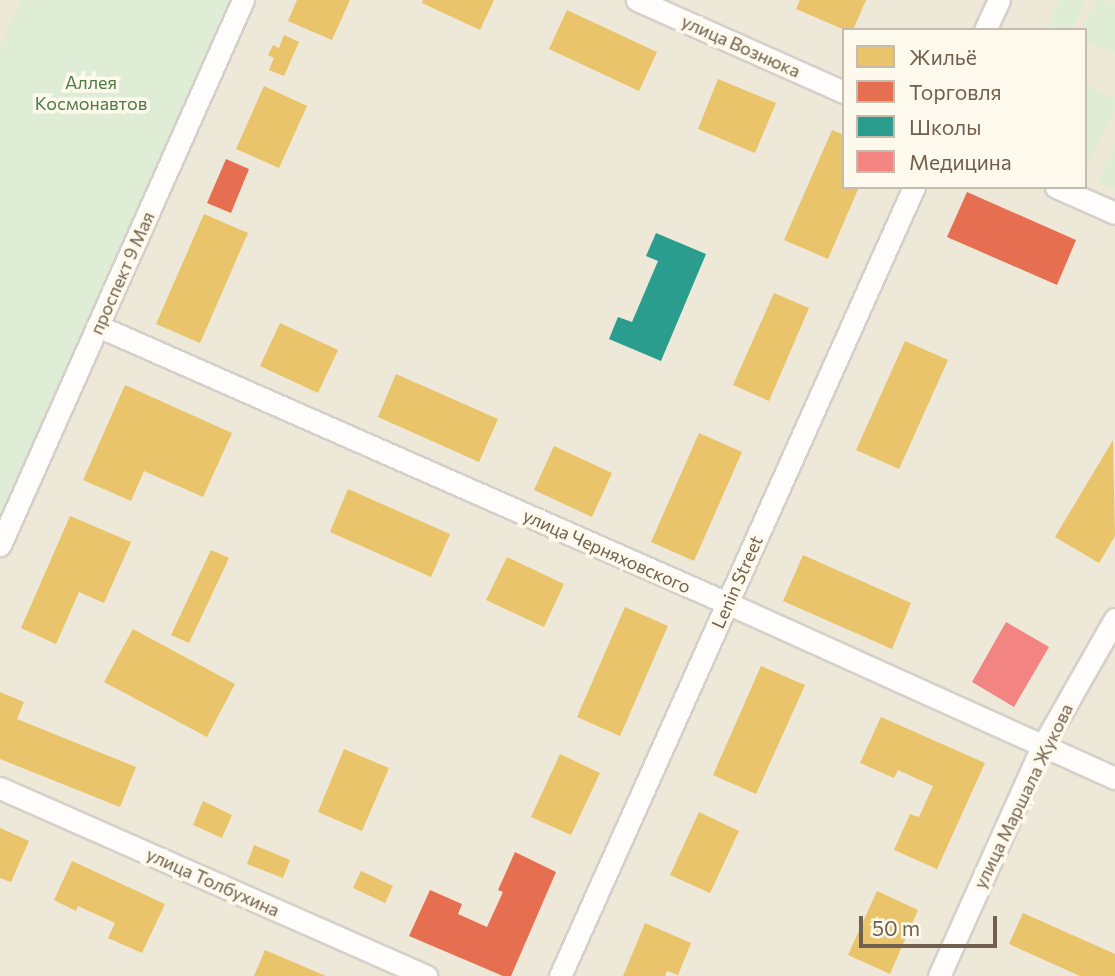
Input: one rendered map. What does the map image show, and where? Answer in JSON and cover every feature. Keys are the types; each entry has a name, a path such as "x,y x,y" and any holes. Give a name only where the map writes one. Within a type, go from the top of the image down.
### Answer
{"street":[{"name":"проспект 9 Мая","path":"0,545 243,0"},
{"name":"улица Вознюка","path":"638,0 842,91"},
{"path":"986,28 999,0"},
{"name":"Lenin Street","path":"560,976 913,189"},
{"path":"1060,189 1115,214"},
{"name":"улица Черняховского","path":"98,326 727,603 1115,778"},
{"name":"улица Маршала Жукова","path":"939,976 1043,745 1115,619"},
{"name":"улица Толбухина","path":"0,788 426,976"}],"shaded area":[{"path":"0,0 1115,0 1115,976 0,976"}],"green space":[{"name":"Аллея Космонавтов","path":"21,0 234,0 0,526 0,48"},
{"path":"1059,0 1085,0 1073,28 1056,28 1048,24"},
{"path":"1096,0 1115,2 1115,53 1087,42 1087,28 1083,28"},
{"path":"1087,86 1115,98 1115,109 1087,166"},
{"path":"1115,145 1115,190 1098,183"}],"building: Жильё":[{"path":"297,0 350,0 332,40 288,21"},
{"path":"423,0 494,0 480,30 422,3"},
{"path":"800,0 866,0 854,28 842,29 796,9"},
{"path":"567,10 657,52 639,91 549,49"},
{"path":"284,35 299,42 284,76 269,70 274,58 268,55 273,45 279,48"},
{"path":"718,79 776,103 755,153 698,129"},
{"path":"264,86 307,106 279,168 236,149"},
{"path":"832,130 842,134 842,189 858,189 828,259 784,240"},
{"path":"204,214 248,233 200,343 156,324"},
{"path":"774,293 809,308 769,401 733,385"},
{"path":"280,323 338,350 318,393 260,366"},
{"path":"905,341 948,360 899,469 856,450"},
{"path":"396,374 498,419 479,462 378,417"},
{"path":"125,385 232,433 203,497 144,471 131,501 83,480"},
{"path":"699,433 742,452 694,561 651,542"},
{"path":"1113,440 1115,536 1099,563 1055,537"},
{"path":"554,446 612,473 592,517 534,490"},
{"path":"348,489 450,534 431,577 330,532"},
{"path":"70,516 131,542 104,603 79,592 56,644 21,628"},
{"path":"211,550 229,558 189,643 171,635"},
{"path":"803,555 911,603 892,649 783,601"},
{"path":"507,557 564,584 544,627 486,600"},
{"path":"625,607 668,626 620,736 577,717"},
{"path":"133,629 235,684 207,737 104,682"},
{"path":"761,666 805,685 756,794 713,775"},
{"path":"0,692 24,702 17,719 136,767 120,807 0,759"},
{"path":"881,717 985,763 937,869 894,850 910,814 919,817 933,786 898,770 894,778 860,763"},
{"path":"344,749 389,768 362,831 318,812"},
{"path":"560,754 600,773 571,835 531,817"},
{"path":"203,801 232,815 222,838 193,825"},
{"path":"699,812 739,831 710,893 670,875"},
{"path":"0,828 29,841 11,882 0,878"},
{"path":"254,845 290,860 283,878 247,864"},
{"path":"72,861 165,904 142,953 108,938 115,923 78,906 76,911 54,900"},
{"path":"361,871 393,886 385,903 353,888"},
{"path":"877,891 918,910 890,974 848,955"},
{"path":"1023,913 1115,954 1115,976 1080,976 1009,944"},
{"path":"645,923 691,943 678,975 667,971 665,976 623,976"},
{"path":"265,950 326,976 254,976"}],"building: Торговля":[{"path":"226,159 249,169 231,213 207,203"},
{"path":"967,192 1076,240 1057,285 947,237"},
{"path":"515,852 556,872 511,976 503,976 409,936 430,890 462,904 458,914 487,927 503,892 498,890"}],"building: Школы":[{"path":"656,233 706,254 661,361 609,339 618,317 632,322 658,261 646,256"}],"building: Медицина":[{"path":"1006,622 1049,647 1014,707 972,682"}]}
